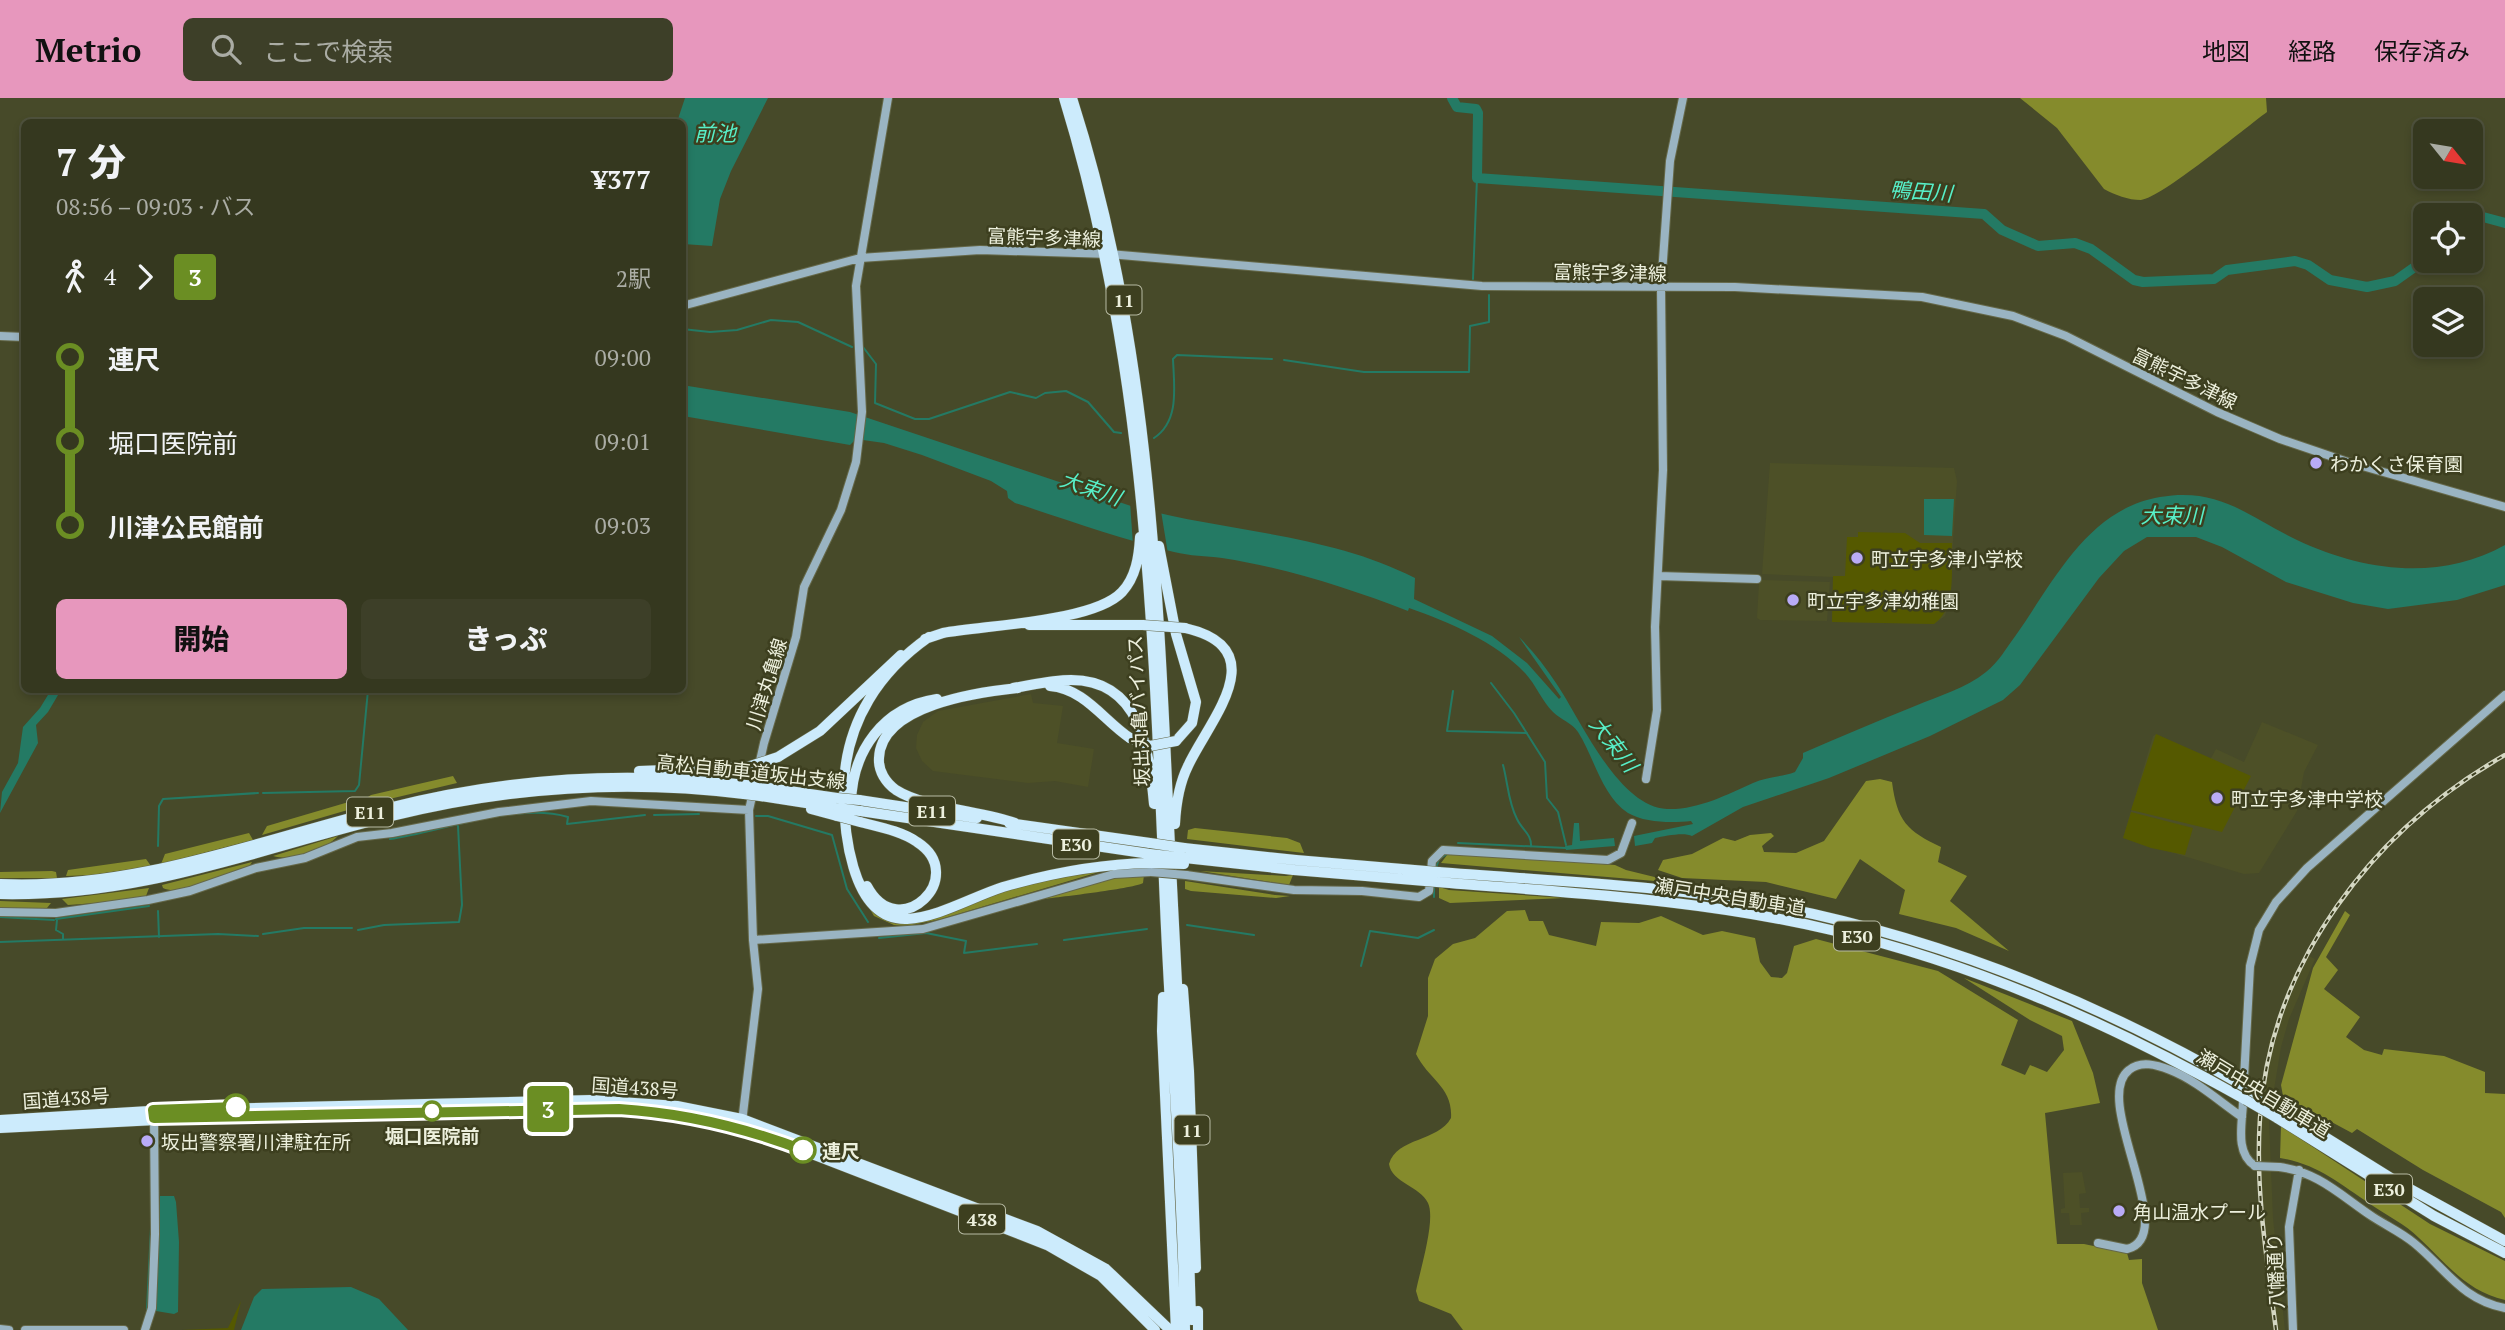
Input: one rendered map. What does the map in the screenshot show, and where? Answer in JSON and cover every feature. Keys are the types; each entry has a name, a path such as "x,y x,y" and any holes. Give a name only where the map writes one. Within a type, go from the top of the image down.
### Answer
{"highway":[{"name":"11","path":"1064,98 1109,255 1144,506"},
{"name":"11","path":"1072,98 1135,360 1144,506"},
{"path":"1013,688 1048,686 1069,690 1130,738 1150,746 1176,741 1192,723 1196,702 1157,582 1144,506"},
{"path":"566,778 747,767 778,757 820,731 889,665 929,637 1094,609 1117,597 1151,557 1144,506"},
{"name":"坂出丸亀バイパス","path":"1151,557 1157,582 1170,930 1184,1223 1192,1330"},
{"path":"1001,623 1062,627 1143,625 1185,628 1217,644 1229,662 1231,676 1223,707 1191,759 1180,788 1170,930"},
{"path":"929,637 872,692 859,716 850,743 845,778 847,833 859,882 875,908 892,917 914,918 1054,874 1150,858 1185,861"},
{"path":"860,811 910,838 928,852 936,877 929,895 920,904 901,909 887,907 869,889 852,831 852,783 868,742 891,716 913,704 1062,681 1085,681 1111,692 1133,713 1143,734 1149,760 1170,930"},
{"path":"955,697 922,710 889,734 879,757 884,777 892,787 909,796 1007,826"},
{"name":"高松自動車道坂出支線","path":"0,884 70,884 144,873 213,858 429,798 566,778 655,777 761,791 860,811 1007,826"},
{"name":"高松自動車道坂出支線","path":"0,894 70,893 145,882 215,866 389,817 511,793 630,785 745,789"},
{"name":"高松自動車道坂出支線","path":"761,791 783,799 838,807"},
{"name":"瀬戸中央自動車道","path":"1007,826 1150,858 1256,866 1295,865"},
{"name":"瀬戸中央自動車道","path":"1007,826 1150,858"},
{"name":"瀬戸中央自動車道","path":"1185,861 1295,865 1727,899 1805,912 1905,937 2057,990 2153,1035 2245,1083 2277,1107 2399,1183 2505,1241"},
{"name":"瀬戸中央自動車道","path":"1438,877 1726,910 1829,929 1953,963 2064,1007 2135,1039 2277,1118 2434,1216 2505,1253"},
{"name":"11","path":"1170,930 1162,1031 1176,1330"},
{"name":"11","path":"1170,930 1187,1030 1198,1330"},
{"name":"国道438号","path":"0,1120 153,1114 605,1108 742,1124 1058,1241 1106,1269 1170,1330"},
{"name":"国道438号","path":"0,1128 153,1114"},
{"name":"国道438号","path":"742,1124 1047,1245 1101,1276 1155,1330"},
{"name":"坂出丸亀バイパス","path":"1184,1223 1185,1330"},
{"path":"1154,1314 1164,1320 1175,1314"}],"street":[{"name":"川津丸亀線","path":"742,1124 758,989 752,940 750,810 764,743 796,637 804,587 841,510 857,458 862,412 856,298 860,258 888,98"},
{"path":"1646,779 1657,723 1655,627 1663,470 1661,288 1671,161 1683,98"},
{"name":"富熊宇多津線","path":"686,305 860,258 980,250 1109,255 1482,286 1735,287 1922,297 1979,307 2066,337 2217,412 2280,439 2505,507"},
{"path":"0,337 21,337"},
{"path":"1658,576 1757,579"},
{"path":"2245,1083 2248,986 2254,947 2266,918 2290,884 2505,695"},
{"path":"0,912 56,913 148,900 190,891 256,868 305,858 357,837 499,812 591,801 750,810"},
{"path":"1185,861 1277,889 1362,891 1419,897 1429,891 1432,860 1443,850 1608,860 1621,853 1632,823"},
{"path":"752,940 923,929 1114,874 1150,858"},
{"path":"2098,1243 2127,1249 2138,1243 2144,1233 2140,1179 2117,1100 2119,1083 2130,1069 2147,1063 2173,1071 2242,1117"},
{"path":"2244,1102 2244,1155 2255,1166 2299,1170 2323,1180 2413,1242 2466,1293 2505,1308"},
{"path":"145,1330 152,1308 155,1234 153,1114"},
{"name":"八幡通り","path":"2293,1330 2288,1227 2299,1170"},
{"path":"0,1329 9,1330"},
{"path":"25,1330 124,1330"}],"shaded area":[{"name":"町立宇多津小学校","path":"1770,463 1954,468 1957,481 1949,602 1945,616 1934,624 1832,622 1833,577 1762,574"},
{"path":"1858,532 1905,533 1920,543 1952,543 1950,598 1941,617 1934,624 1832,622 1833,576 1845,576 1847,537 1858,537"},
{"name":"町立宇多津幼稚園","path":"1762,580 1830,582 1827,621 1760,620 1757,618 1759,583"},
{"path":"1031,694 1033,703 1063,706 1057,743 1094,749 1088,787 1055,781 1028,783 933,771 922,761 916,748 917,735 923,722 938,711"},
{"name":"町立宇多津中学校","path":"2262,722 2318,745 2304,772 2297,811 2259,873 2244,874 2123,838 2153,736 2156,734 2210,760 2216,749 2244,762"},
{"path":"2156,734 2251,776 2222,832 2131,810"},
{"path":"2131,812 2193,828 2185,855 2151,848 2123,838"},
{"path":"2305,954 2315,959 2289,1019 2281,1047 2269,1120 2273,1218 2285,1330 2273,1330 2259,1220 2257,1119 2269,1042 2290,983"},
{"path":"2082,1172 2086,1193 2079,1194 2080,1208 2089,1208 2089,1212 2081,1213 2082,1225 2070,1225 2069,1213 2061,1213 2061,1209 2065,1208 2063,1173"},
{"path":"241,1301 234,1330 182,1330 228,1328"}],"green space":[{"path":"2020,98 2266,98 2267,112 2166,188 2136,200 2104,189 2057,128"},
{"path":"453,776 457,783 364,805 365,799 371,795"},
{"path":"1880,779 1892,782 1897,806 1912,830 1941,847 1938,862 1967,876 1950,901 2009,951 1956,928 1899,914 1905,890 1860,859 1836,899 1766,882 1682,878 1658,870 1663,860 1692,854 1723,838 1735,841 1750,835 1771,833 1774,836 1762,846 1764,852 1796,853 1824,841 1866,781"},
{"path":"352,801 358,807 262,835 267,826"},
{"path":"1195,828 1287,838 1300,843 1304,853 1187,839 1188,830"},
{"path":"249,833 253,840 161,864 165,854"},
{"path":"338,836 308,854 290,858 273,856"},
{"path":"1454,852 1615,865 1679,883 1441,863 1447,855"},
{"path":"146,859 151,866 66,876 68,870"},
{"path":"252,862 249,867 193,887 171,890 163,888 162,885"},
{"path":"1109,869 941,919 907,926 894,925 874,916 855,884 896,920 1031,883"},
{"path":"1200,871 1286,876 1293,875 1289,885"},
{"path":"0,872 56,872 57,878 0,878"},
{"path":"1144,875 1143,883 1137,885 1044,899 1116,877"},
{"path":"1185,881 1290,896 1276,898 1191,891 1185,889"},
{"path":"1439,887 1449,890 1565,898 1450,903 1439,898"},
{"path":"149,888 146,896 124,901 68,905 62,899"},
{"path":"0,901 51,903 47,908 0,908"},
{"path":"1525,910 1529,921 1543,921 1549,935 1596,946 1601,922 1639,923 1661,916 1703,935 1722,931 1755,938 1760,962 1771,977 1782,978 1787,973 1794,946 1816,939 1938,971 2018,1020 2001,1065 2025,1075 2030,1065 2047,1072 2064,1050 2062,1036 2030,1020 1964,978 2072,1021 2093,1073 2100,1103 2045,1113 2057,1244 2084,1244 2127,1253 2129,1260 2142,1259 2142,1283 2158,1330 1463,1330 1451,1314 1419,1301 1416,1291 1429,1233 1430,1211 1424,1197 1395,1176 1389,1164 1400,1149 1437,1132 1451,1118 1448,1098 1416,1054 1428,1016 1428,978 1435,959 1453,944 1475,938 1507,911"},
{"path":"2345,911 2350,915 2326,957 2338,970 2324,989 2360,1017 2346,1037 2364,1050 2382,1055 2384,1049 2444,1056 2485,1072 2485,1093 2505,1094 2505,1218 2501,1212 2423,1170 2357,1129 2352,1133 2283,1096 2281,1085 2313,968"},
{"path":"2281,1126 2430,1224 2505,1261 2505,1300 2491,1296 2468,1283 2408,1228 2338,1182 2305,1165 2280,1158"}],"water":[{"name":"前池","path":"685,98 768,98 720,199 712,246 686,244 686,119 678,119"},
{"name":"大束川","path":"686,386 850,412 1131,506 1311,542 1382,563 1415,578 1414,599 1492,636 1527,663 1559,699 1561,697 1519,637 1552,677 1602,758 1617,777 1632,793 1649,804 1667,809 1701,804 1758,781 1795,772 1803,753 1978,678 1998,660 2059,571 2093,532 2112,516 2135,504 2160,497 2200,496 2217,500 2322,551 2374,565 2428,568 2480,557 2505,545 2505,585 2457,600 2388,609 2353,603 2286,582 2222,547 2196,537 2147,537 2124,551 2099,578 2020,685 2003,700 1930,736 1829,778 1743,807 1692,836 1664,836 1655,838 1652,843 1635,846 1634,836 1693,824 1691,821 1642,819 1619,806 1611,797 1578,732 1549,708 1525,673 1500,652 1456,627 1409,608 1408,611 1293,573 1246,562 1174,552 1094,529 1015,503 1008,498 1007,491 991,481 884,443 856,439 850,445 686,417"},
{"path":"1924,499 1954,499 1952,536 1924,535"},
{"path":"49,693 59,693 36,725 38,743 0,813 2,792 18,763 23,727"},
{"path":"1574,823 1579,823 1580,841 1614,838 1615,846 1566,850 1565,846 1572,845"},
{"path":"160,1196 174,1196 176,1202 179,1242 178,1312 174,1314 156,1311"},
{"path":"351,1287 379,1299 408,1330 241,1330 254,1297 262,1289"}],"pier":[{"path":"1130,502 1161,511 1168,554 1133,545"}],"waterway":[{"name":"鴨田川","path":"1452,98 1457,107 1476,109 1478,113 1477,178 1984,214 2002,230 2038,246 2075,243 2091,249 2134,280 2143,282 2214,279 2227,270 2295,261 2308,265 2330,280 2367,287 2395,281 2413,268"},
{"path":"1473,279 1477,178"},
{"name":"鴨田川","path":"2483,217 2505,223"},
{"path":"1284,360 1364,372 1469,372 1470,326 1489,322 1489,295"},
{"path":"686,329 710,332 737,330 771,320 798,322 852,347"},
{"path":"863,347 876,364 875,403 915,419 929,419 1010,392 1036,398 1045,393 1066,391 1088,402 1114,432 1121,433"},
{"path":"1154,438 1162,431 1172,413 1173,359 1177,355 1272,359"},
{"path":"1491,683 1545,762 1547,798 1558,812 1566,845"},
{"path":"1453,691 1447,731 1527,733"},
{"path":"263,793 355,791 359,785 368,693"},
{"path":"1503,765 1514,813 1530,839 1531,847"},
{"path":"158,846 159,806 163,799 258,793"},
{"path":"390,839 503,815 548,813 568,817 567,824 645,815"},
{"path":"654,815 699,814"},
{"path":"756,816 768,816 832,835 847,889 868,922"},
{"path":"358,930 384,925 459,922 462,905 458,826"},
{"path":"1458,843 1566,848"},
{"path":"1436,868 1439,859 1447,854"},
{"path":"1434,888 1434,897"},
{"path":"56,919 149,906"},
{"path":"158,911 159,937"},
{"path":"0,917 54,920"},
{"path":"57,920 56,930 63,934 63,939"},
{"path":"1187,925 1254,935"},
{"path":"263,934 304,928 352,928"},
{"path":"1064,940 1147,929"},
{"path":"1361,966 1370,931 1418,938 1434,930"},
{"path":"879,938 926,933 966,941 964,953 1037,944"},
{"path":"0,942 218,934 258,936"},
{"path":"147,1309 151,1228"}],"railway":[{"path":"2276,1330 2263,1224 2259,1145 2268,1061 2284,1006 2307,955 2337,906 2372,862 2412,822 2457,786 2505,755"}],"bus line":[{"name":"3","path":"236,1107 153,1110 154,1118 619,1109 674,1114 742,1128 803,1150"}],"place":[{"name":"わかくさ保育園","path":"2316,463"},
{"name":"町立宇多津小学校","path":"1857,558"},
{"name":"町立宇多津幼稚園","path":"1793,600"},
{"name":"町立宇多津中学校","path":"2217,798"},
{"name":"堀口医院前","path":"432,1111"},
{"name":"坂出警察署川津駐在所","path":"147,1141"},
{"name":"連尺","path":"803,1150"},
{"name":"角山温水プール","path":"2119,1211"}]}
